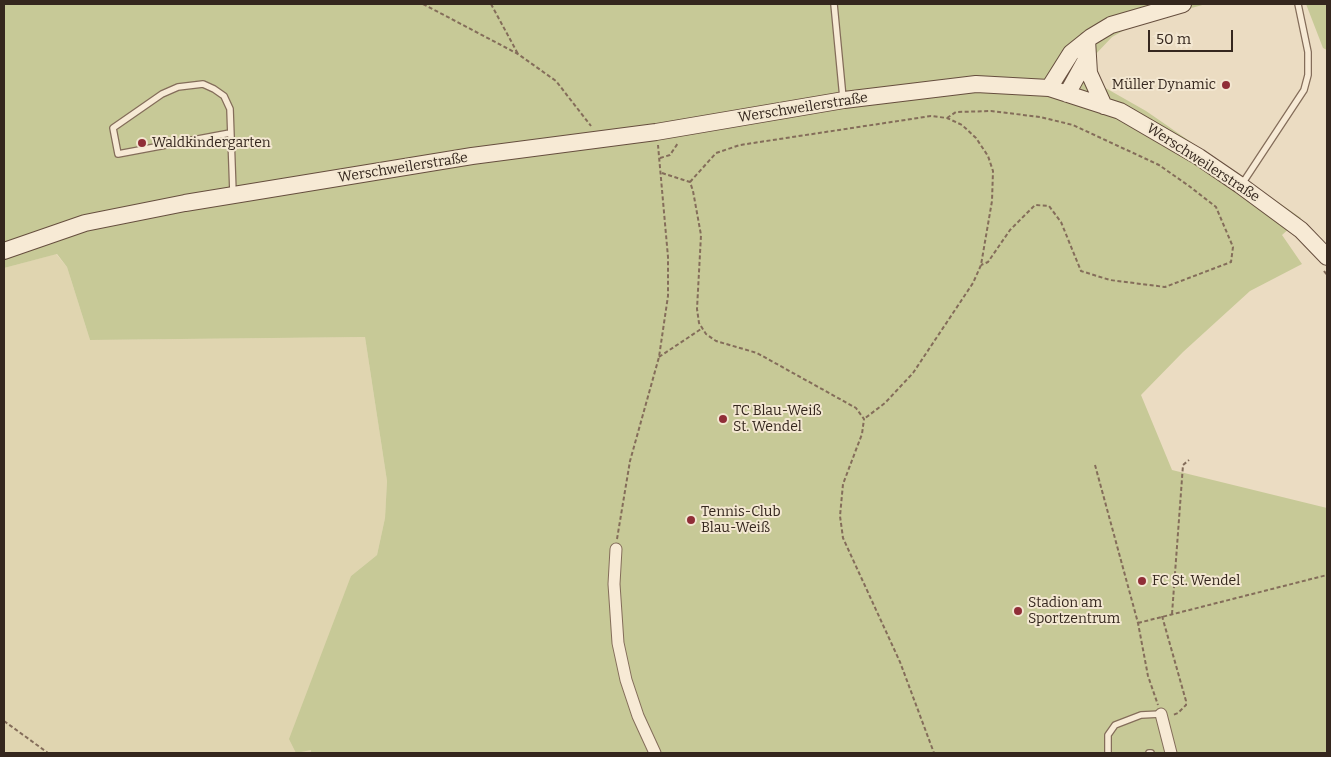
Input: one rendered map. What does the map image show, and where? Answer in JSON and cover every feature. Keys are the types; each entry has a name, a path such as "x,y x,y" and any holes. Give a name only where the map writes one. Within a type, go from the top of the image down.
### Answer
{"main road":[{"path":"1049,88 1071,53 1087,40 1111,25 1183,4"},
{"path":"1087,40 1086,58 1089,74 1104,106"},
{"path":"1067,94 1086,58"},
{"name":"Werschweilerstraße","path":"4,251 85,223 131,212 472,156 656,132 844,100 976,84 1049,88 1120,111 1152,129 1240,186 1301,230 1324,263"}],"street":[{"path":"616,549 614,584 618,643 629,689 654,753"},
{"path":"1160,714 1171,753"}],"lane":[{"path":"834,4 844,100"},
{"path":"1240,186 1304,90 1308,75 1308,52 1298,4"},
{"path":"230,133 118,154 113,128 162,94 188,84 203,84 214,89 224,96 230,109 233,195"},
{"path":"1108,753 1108,735 1115,725 1142,715 1160,714"}],"path":[{"path":"423,4 518,54 556,81 602,139"},
{"path":"491,4 518,54"},
{"path":"948,118 956,112 990,111 1040,117 1073,125 1089,132 1159,165 1216,207 1232,247 1231,262 1164,287 1110,280 1082,271 1061,222 1049,206 1036,205 1010,230 988,262 981,265"},
{"path":"690,182 716,153 740,145 931,116 948,118 962,125 976,138 988,156 993,171 992,201 981,265 963,298 912,373 885,403 864,419"},
{"path":"616,549 630,461 659,356 668,296 668,257 662,173 656,132"},
{"path":"660,158 670,155 678,142"},
{"path":"662,173 690,182"},
{"path":"690,182 701,235 697,308 701,328 716,341 757,353 856,408 864,419 862,434 843,484 840,516 843,538 900,662 934,753"},
{"path":"1324,263 1327,275"},
{"path":"659,356 701,328"},
{"path":"1172,614 1183,465 1189,460"},
{"path":"1095,465 1138,623 1148,676 1160,714 1170,716 1178,713 1186,705 1162,616"},
{"path":"1138,623 1327,575"},
{"path":"4,721 48,753"}],"shaded area":[{"path":"56,254 67,267 90,340 365,337 387,481 385,518 377,555 351,576 311,753 4,753 4,268"}],"green space":[{"path":"4,4 1206,4 1137,23 1112,37 1093,57 1095,82 1146,111 1301,218 1282,235 1302,264 1250,291 1183,352 1141,395 1172,470 1327,508 1327,753 311,753 311,750 296,753 289,739 351,576 377,555 385,518 387,481 365,337 90,340 67,267 57,254 4,268"},
{"path":"1306,4 1327,4 1327,50 1323,48"}],"place":[{"name":"Müller Dynamic","path":"1226,85"},
{"name":"Waldkindergarten","path":"142,143"},
{"name":"TC Blau-Weiß St. Wendel","path":"723,419"},
{"name":"Tennis-Club Blau-Weiß","path":"691,520"},
{"name":"FC St. Wendel","path":"1142,581"},
{"name":"Stadion am Sportzentrum","path":"1018,611"}]}
